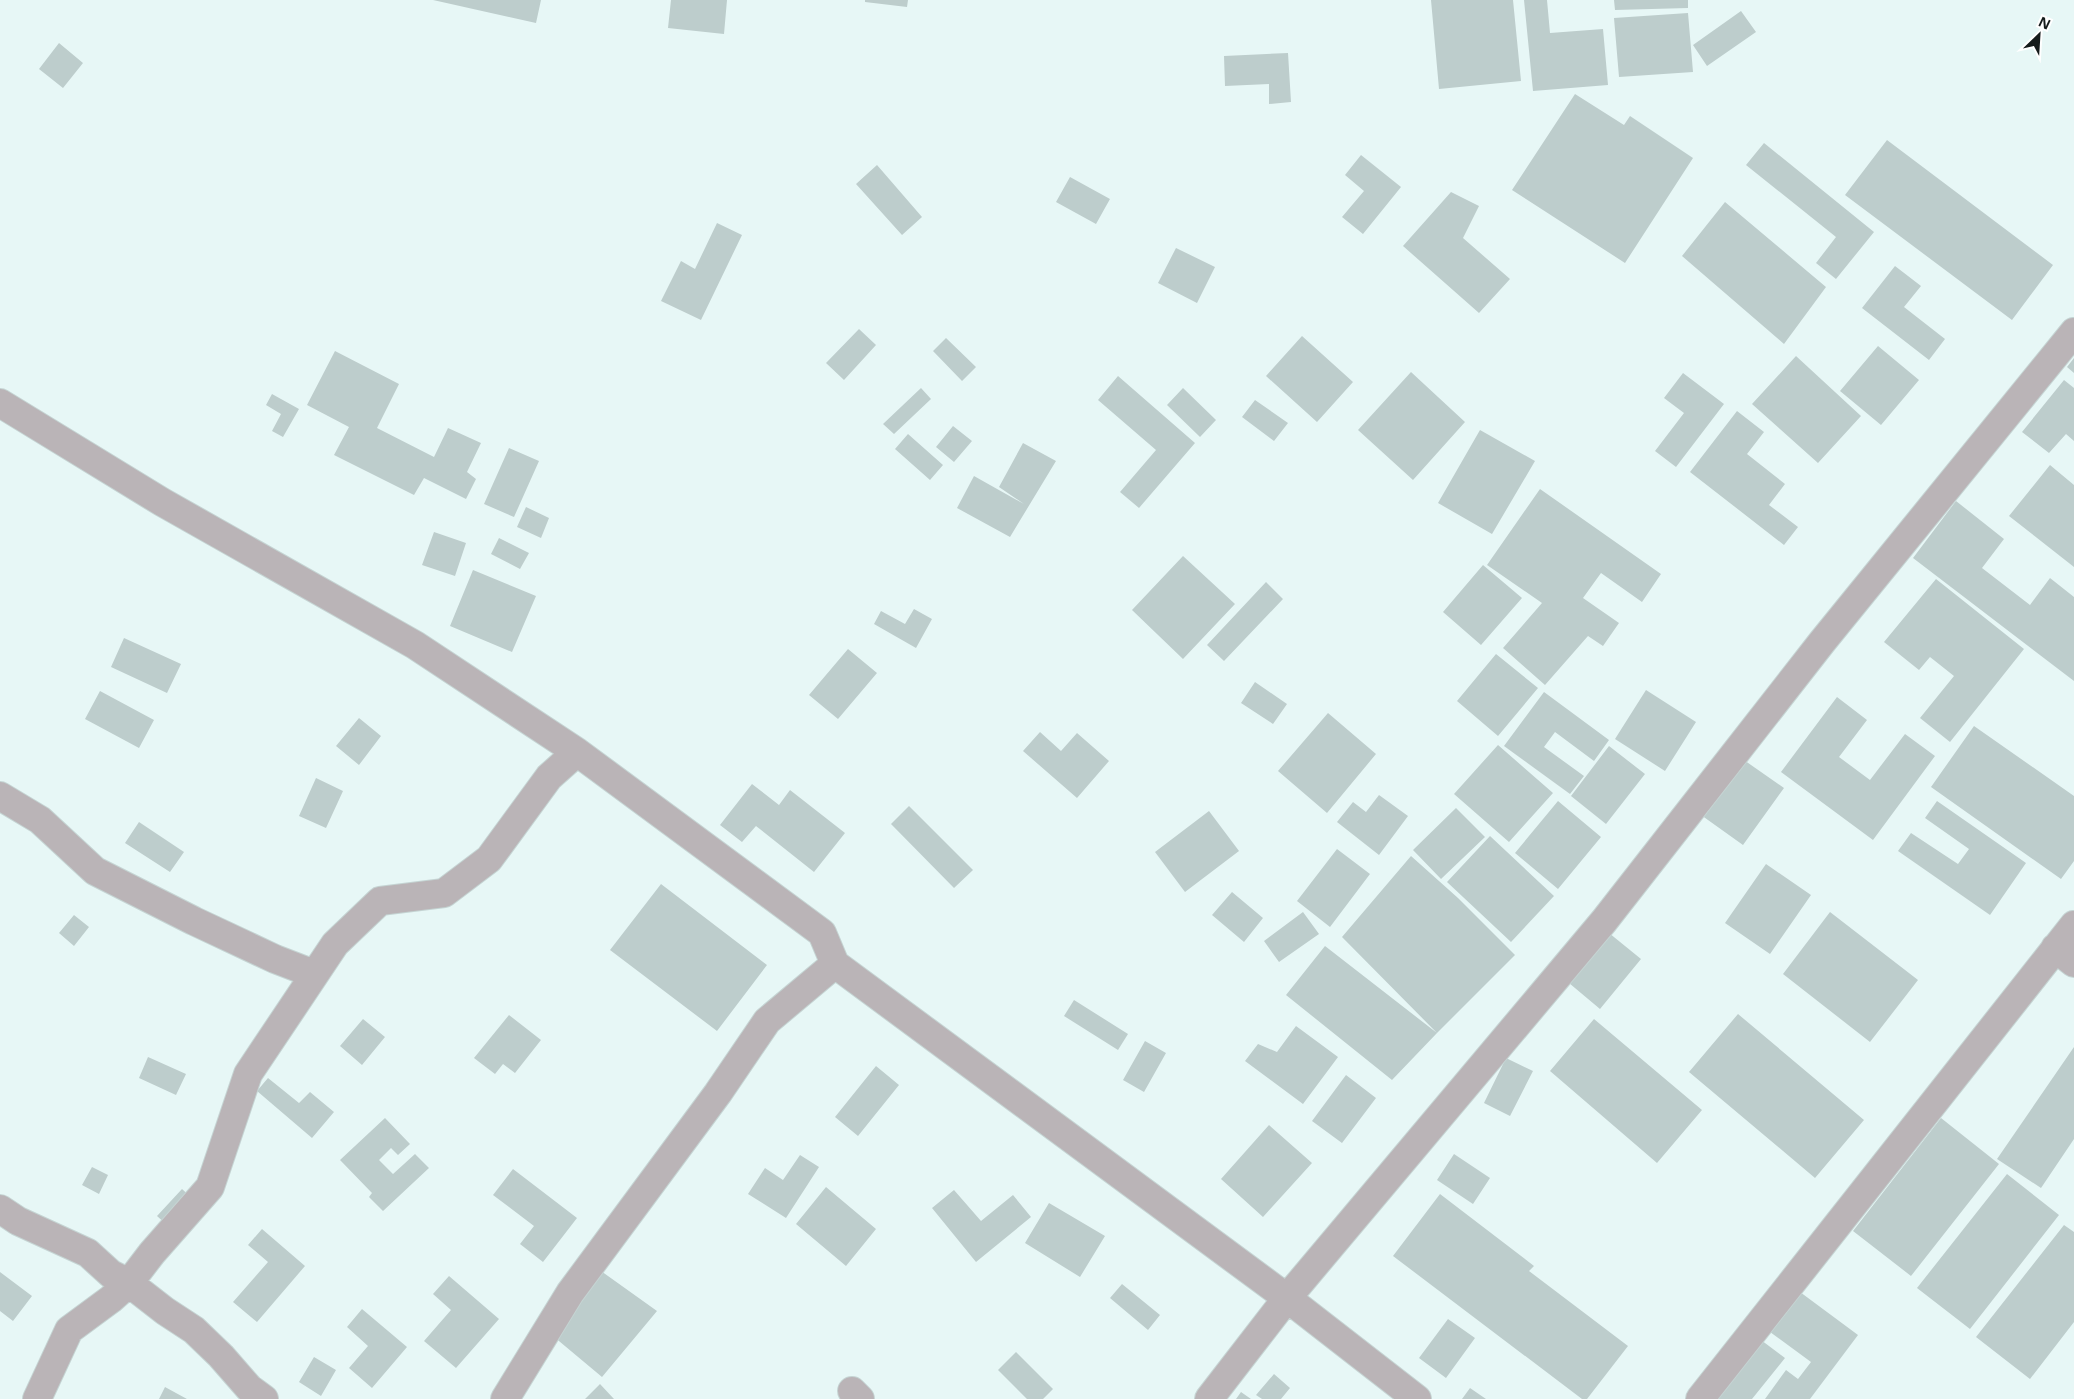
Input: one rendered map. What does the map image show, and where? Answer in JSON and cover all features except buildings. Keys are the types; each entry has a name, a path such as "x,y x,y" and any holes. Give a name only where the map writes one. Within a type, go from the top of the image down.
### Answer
{"street":[{"path":"1210,1399 1288,1298 1604,922 1822,642 2074,332"},
{"path":"0,402 162,502 415,645 577,752 822,933 836,964 1288,1298 1417,1399"},
{"path":"37,1399 69,1330 112,1299 129,1283 152,1253 210,1187 248,1074 335,944 380,900 444,894 489,858 549,777 577,752"},
{"path":"0,796 40,820 94,871 275,959 314,974"},
{"path":"1700,1399 2065,955 2074,925"},
{"path":"505,1399 570,1293 718,1093 767,1021 836,964"},
{"path":"0,1209 18,1220 88,1253 112,1274 129,1283 165,1311 194,1330 221,1356 249,1388 264,1399"}]}
